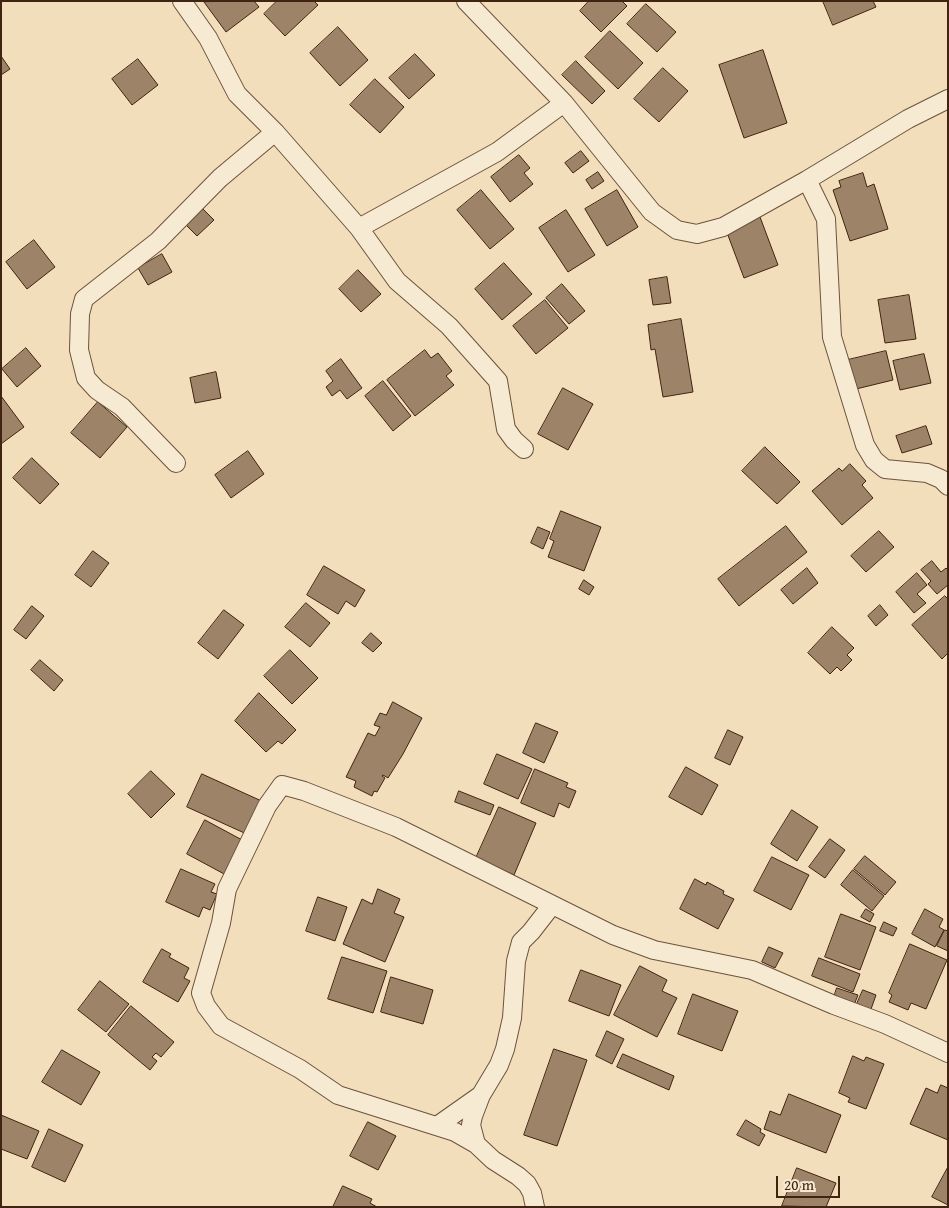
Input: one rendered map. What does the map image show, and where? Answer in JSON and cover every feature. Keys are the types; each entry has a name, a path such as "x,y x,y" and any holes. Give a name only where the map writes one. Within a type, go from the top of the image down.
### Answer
{"street":[{"path":"182,1 208,38 237,94 275,132 359,228 397,281 449,326 498,381 506,429 524,449"},
{"path":"466,1 564,102 652,212 677,230 697,234 723,227 908,119 948,100"},
{"path":"359,228 497,152 564,102"},
{"path":"176,463 122,407 97,390 86,378 79,350 80,314 84,299 158,241 220,178 275,132"},
{"path":"806,180 826,219 832,337 865,446 874,460 885,469 927,473 941,479 948,486"},
{"path":"535,1207 532,1193 527,1184 493,1160 476,1144 455,1132 338,1095 300,1069 221,1026 206,1006 201,993 221,923 227,889 266,806 282,785 304,791 396,827 612,935 654,950 752,970 834,1005 885,1024 948,1053"},
{"path":"476,1144 471,1125 481,1095 499,1065 505,1049 512,1018 516,961 521,942 552,905"},
{"path":"438,1126 481,1095"}],"building":[{"path":"254,1 259,7 226,32 204,2"},
{"path":"277,1 314,1 318,5 285,36 264,14"},
{"path":"589,1 622,1 627,6 601,32 580,11"},
{"path":"823,1 873,1 876,7 833,25"},
{"path":"646,4 676,32 657,52 627,24"},
{"path":"338,27 368,60 340,86 310,53"},
{"path":"610,31 643,63 618,89 585,57"},
{"path":"763,50 787,123 744,138 719,65"},
{"path":"415,54 435,75 409,99 389,78"},
{"path":"1,56 10,69 1,75"},
{"path":"138,59 158,85 132,105 112,79"},
{"path":"576,61 605,91 592,104 562,75"},
{"path":"663,68 688,91 659,122 634,99"},
{"path":"375,79 404,107 380,133 350,105"},
{"path":"581,151 589,161 573,173 565,163"},
{"path":"519,155 530,168 524,173 533,184 510,202 491,177"},
{"path":"598,172 604,181 592,189 586,180"},
{"path":"863,173 867,187 874,184 888,229 850,241 833,190 841,187 839,181"},
{"path":"481,190 514,229 490,249 457,210"},
{"path":"617,190 638,227 607,246 585,209"},
{"path":"203,209 214,220 197,236 186,225"},
{"path":"566,210 595,255 568,272 539,228"},
{"path":"760,217 778,265 744,278 726,230"},
{"path":"34,240 55,267 27,289 6,262"},
{"path":"162,254 172,272 148,285 138,268"},
{"path":"504,263 532,294 502,320 475,289"},
{"path":"358,270 381,294 361,312 339,289"},
{"path":"667,277 671,303 653,305 649,280"},
{"path":"562,284 585,311 569,324 546,298"},
{"path":"909,295 916,339 885,343 878,300"},
{"path":"545,300 568,328 536,354 513,326"},
{"path":"681,319 693,392 663,397 655,349 651,350 648,325"},
{"path":"26,348 41,366 17,387 2,369"},
{"path":"425,350 431,358 438,353 452,371 446,376 454,385 415,416 387,380"},
{"path":"886,351 893,380 856,389 839,362"},
{"path":"924,354 931,383 900,390 893,361"},
{"path":"341,359 362,388 347,399 340,390 332,396 326,387 333,381 326,371"},
{"path":"216,372 221,398 195,403 190,378"},
{"path":"383,381 411,416 393,431 365,396"},
{"path":"563,388 593,404 568,450 538,434"},
{"path":"1,396 24,427 1,444"},
{"path":"98,402 127,427 100,458 71,433"},
{"path":"926,426 932,444 902,453 896,436"},
{"path":"765,447 800,482 777,504 742,471"},
{"path":"248,451 264,474 231,498 215,475"},
{"path":"32,458 59,484 40,504 13,478"},
{"path":"850,464 866,481 862,485 873,498 842,525 812,491 839,468 842,471"},
{"path":"561,511 601,527 584,571 548,557 554,541 550,539"},
{"path":"786,526 807,552 739,606 718,579"},
{"path":"538,527 550,532 543,549 531,543"},
{"path":"879,531 894,547 866,572 851,556"},
{"path":"93,551 109,563 91,587 75,575"},
{"path":"932,561 941,572 946,568 948,570 948,585 937,594 928,584 931,581 921,570"},
{"path":"324,566 365,590 355,607 346,601 338,614 307,595"},
{"path":"807,568 818,583 793,604 781,590"},
{"path":"917,573 927,585 917,594 926,603 914,613 896,592"},
{"path":"584,580 594,587 589,595 579,589"},
{"path":"945,596 948,599 948,653 942,659 912,625"},
{"path":"306,603 330,623 310,647 285,627"},
{"path":"880,605 888,615 876,626 868,616"},
{"path":"32,606 44,616 26,639 14,630"},
{"path":"224,610 244,625 218,659 198,643"},
{"path":"832,627 854,648 847,655 852,660 841,671 837,667 830,674 808,653"},
{"path":"371,633 382,643 373,652 362,643"},
{"path":"290,650 318,678 292,704 264,676"},
{"path":"40,660 63,680 54,691 31,670"},
{"path":"259,693 296,730 282,744 278,741 266,752 235,721"},
{"path":"393,702 422,718 388,778 382,776 385,778 377,792 374,791 372,796 354,787 356,781 346,777 368,733 375,736 380,727 374,725 380,713 386,715"},
{"path":"536,723 558,732 544,763 523,753"},
{"path":"728,730 743,737 730,765 715,758"},
{"path":"497,754 532,769 518,799 484,784"},
{"path":"686,767 718,785 702,815 669,797"},
{"path":"535,769 568,783 566,787 576,791 569,808 559,803 554,817 521,803"},
{"path":"151,771 175,794 151,818 128,794"},
{"path":"202,774 266,803 251,836 187,807"},
{"path":"459,791 494,805 490,815 455,802"},
{"path":"499,807 536,823 514,875 476,858"},
{"path":"792,810 818,827 797,861 771,844"},
{"path":"205,820 244,841 226,875 187,854"},
{"path":"830,839 845,850 825,878 809,867"},
{"path":"865,856 896,882 885,895 854,869"},
{"path":"772,857 809,875 791,910 754,891"},
{"path":"181,869 215,884 211,892 217,894 210,910 203,907 199,917 166,902"},
{"path":"853,870 884,896 872,911 841,885"},
{"path":"695,879 706,885 707,882 724,891 723,894 734,899 718,929 680,909"},
{"path":"378,889 400,899 394,913 404,917 385,962 343,944 362,899 372,904"},
{"path":"318,897 347,907 335,941 306,931"},
{"path":"866,909 874,914 870,922 861,917"},
{"path":"925,909 943,919 939,927 944,930 935,947 912,934"},
{"path":"841,914 876,927 860,970 825,957"},
{"path":"884,922 897,928 893,936 880,931"},
{"path":"945,930 948,931 948,951 937,946"},
{"path":"910,944 947,960 926,1009 911,1003 908,1010 889,1002 892,995 889,993"},
{"path":"769,947 783,953 775,968 762,962"},
{"path":"162,949 171,954 169,957 189,968 184,978 190,981 178,1002 143,982"},
{"path":"342,957 387,971 373,1013 328,999"},
{"path":"819,958 860,974 853,992 812,976"},
{"path":"640,966 667,980 662,991 677,998 657,1037 614,1015"},
{"path":"581,970 621,985 609,1016 569,1001"},
{"path":"391,977 433,990 423,1024 381,1012"},
{"path":"100,981 129,1004 106,1032 78,1010"},
{"path":"837,988 858,995 852,1010 832,1003"},
{"path":"863,990 876,995 870,1012 856,1006"},
{"path":"693,994 738,1011 722,1051 678,1034"},
{"path":"131,1006 174,1042 161,1057 156,1053 152,1057 157,1061 150,1070 108,1035"},
{"path":"607,1031 624,1039 612,1064 596,1056"},
{"path":"554,1049 587,1060 557,1146 524,1135"},
{"path":"62,1050 100,1072 81,1105 42,1082"},
{"path":"623,1054 674,1076 669,1090 617,1067"},
{"path":"853,1056 864,1061 866,1057 884,1064 866,1109 848,1102 850,1098 839,1093"},
{"path":"941,1085 948,1088 948,1140 910,1124 926,1088 937,1093"},
{"path":"789,1094 841,1115 826,1153 764,1129 770,1111 780,1115"},
{"path":"1,1115 39,1131 27,1159 1,1149"},
{"path":"746,1120 761,1129 760,1132 765,1135 759,1146 737,1135"},
{"path":"368,1122 396,1136 378,1170 350,1156"},
{"path":"49,1129 83,1145 65,1182 32,1167"},
{"path":"948,1167 948,1205 932,1197"},
{"path":"797,1168 836,1183 826,1207 782,1206"},
{"path":"343,1186 372,1199 370,1203 377,1207 333,1207"}]}
